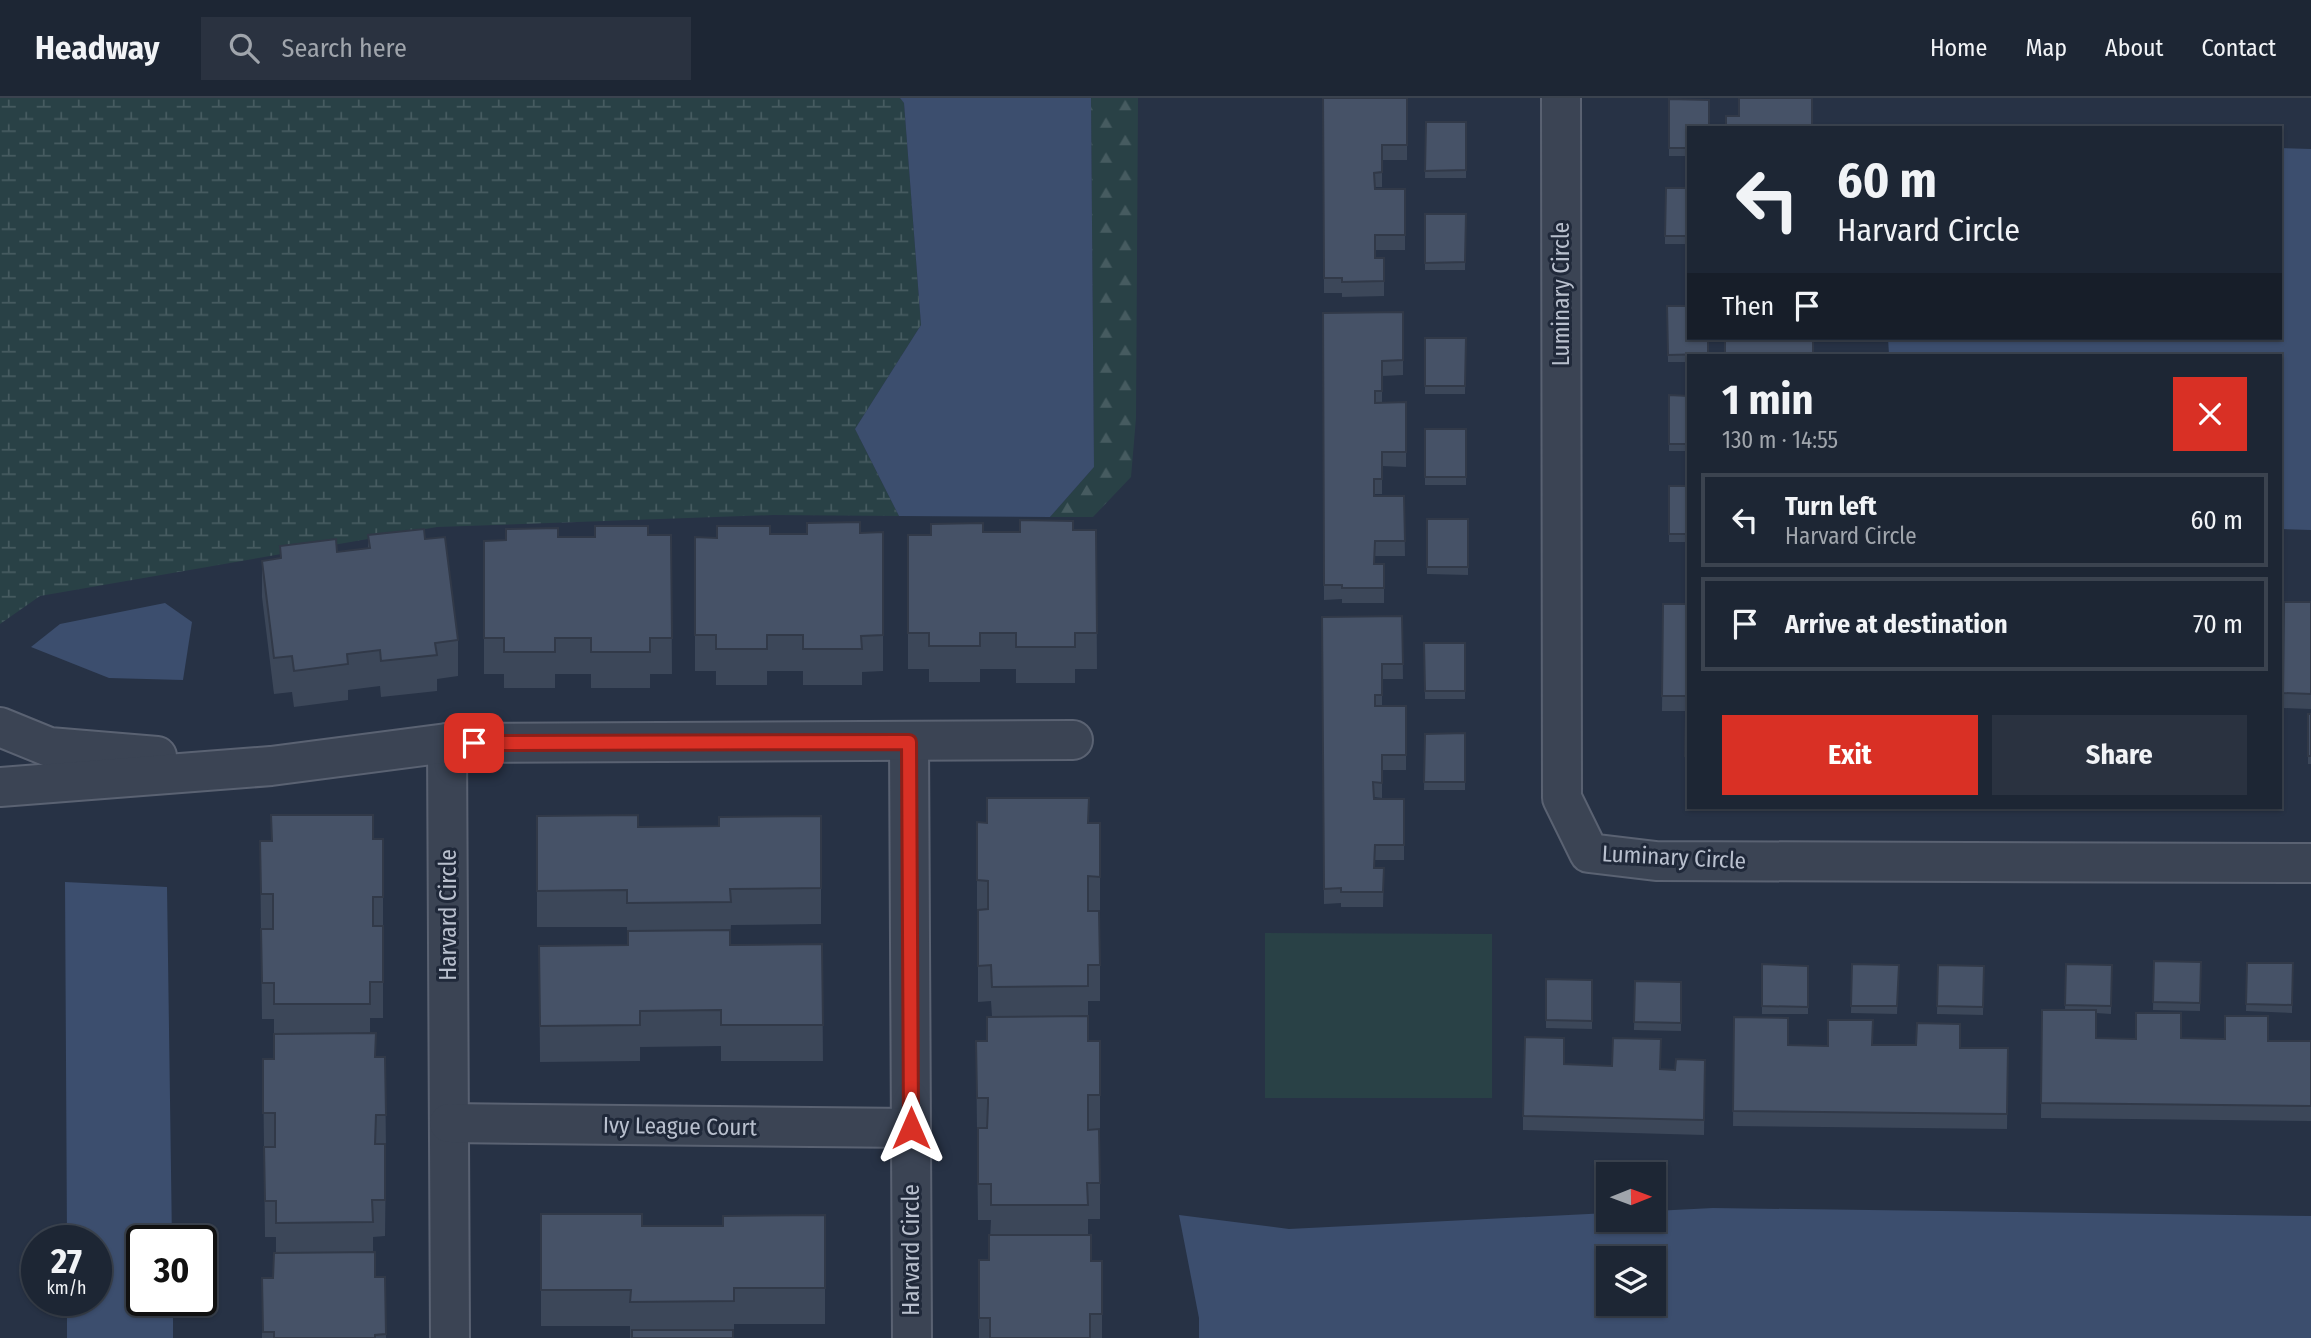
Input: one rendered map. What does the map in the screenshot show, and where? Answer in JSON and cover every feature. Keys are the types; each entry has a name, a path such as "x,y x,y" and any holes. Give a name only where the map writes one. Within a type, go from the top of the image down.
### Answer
{"street":[{"name":"Luminary Circle","path":"1561,98 1562,798 1589,853 1656,861 2311,863"},
{"path":"0,727 49,747 271,765"},
{"path":"0,787 271,765 447,743 1073,740"},
{"name":"Harvard Circle","path":"909,742 912,1338"},
{"name":"Harvard Circle","path":"447,743 450,1338"},
{"name":"Ivy League Court","path":"449,1123 911,1128"}],"green space":[{"path":"0,98 900,98 904,103 921,325 855,429 899,516 773,515 437,527 40,596 0,624"},
{"path":"1091,98 1138,98 1136,418 1131,477 1093,517 1050,517 1094,467"},
{"path":"1265,933 1492,934 1492,1098 1265,1098"}],"water":[{"path":"900,98 1091,98 1094,467 1050,517 899,516 855,429 921,325 904,103"},
{"path":"2282,148 2311,149 2311,530 2282,529 2282,354 1889,354 1888,340 2282,340"},
{"path":"165,603 192,622 183,680 109,678 31,647 60,624"},
{"path":"65,882 167,887 172,1225 126,1225 126,1316 173,1316 173,1338 67,1338 67,1316 112,1316 112,1225 67,1225"},
{"path":"1713,1208 2311,1216 2311,1338 1199,1338 1199,1318 1179,1215 1289,1229 1596,1214 1596,1232 1666,1232 1666,1210"}],"building":[{"path":"1323,98 1407,98 1407,145 1382,145 1382,172 1374,173 1375,189 1405,189 1405,235 1375,235 1375,258 1384,258 1384,281 1342,282 1342,278 1324,278"},
{"path":"1739,98 1812,98 1812,126 1726,126 1726,116 1739,116"},
{"path":"1669,99 1709,100 1709,126 1687,126 1687,148 1669,148"},
{"path":"1426,122 1466,122 1466,170 1425,171"},
{"path":"1666,188 1687,188 1687,236 1665,236"},
{"path":"1425,214 1466,214 1465,262 1425,263"},
{"path":"1667,306 1687,306 1687,340 1708,340 1708,354 1668,355"},
{"path":"1403,312 1403,360 1382,361 1382,391 1375,391 1375,403 1406,402 1406,452 1382,452 1382,479 1374,479 1374,496 1404,496 1405,541 1375,541 1374,564 1384,564 1384,588 1324,585 1323,313"},
{"path":"1425,338 1466,338 1465,386 1425,386"},
{"path":"1725,340 1813,340 1813,354 1725,354"},
{"path":"1669,395 1687,396 1687,444 1669,444"},
{"path":"1425,429 1466,429 1466,477 1425,477"},
{"path":"1669,486 1687,486 1687,534 1669,534"},
{"path":"1427,519 1468,519 1468,567 1427,567"},
{"path":"1020,520 1073,521 1073,530 1096,530 1097,633 1075,633 1075,647 1016,647 1016,633 980,633 980,646 929,646 929,633 908,633 908,535 931,535 931,524 983,523 983,532 1020,532"},
{"path":"860,522 860,533 883,532 883,635 861,636 862,649 803,649 803,635 767,635 767,649 716,649 716,635 695,635 695,537 717,538 717,526 770,526 770,534 807,534 807,523"},
{"path":"595,526 648,526 648,535 671,535 672,638 650,638 650,652 591,652 591,638 555,638 555,652 504,652 504,638 484,638 484,541 506,540 506,529 558,528 558,537 595,537"},
{"path":"424,529 425,539 445,537 458,640 435,643 437,655 381,661 380,650 347,654 348,664 294,671 292,656 274,658 262,561 281,558 280,546 336,539 337,552 370,548 368,535"},
{"path":"2284,602 2311,602 2311,694 2283,693"},
{"path":"1663,604 1687,604 1687,696 1662,696"},
{"path":"1402,616 1403,664 1382,664 1382,695 1375,695 1375,706 1406,706 1406,755 1382,755 1382,783 1373,782 1374,799 1404,799 1404,845 1375,845 1374,868 1384,868 1383,892 1341,892 1341,888 1324,889 1322,617"},
{"path":"1424,643 1465,643 1465,691 1425,691"},
{"path":"2308,714 2311,714 2311,756 2308,756"},
{"path":"1686,715 1687,715 1687,756"},
{"path":"1465,733 1465,782 1424,782 1425,734"},
{"path":"987,798 1089,798 1088,823 1100,823 1100,877 1088,876 1088,911 1099,911 1100,965 1088,965 1088,986 992,987 991,965 978,966 978,910 988,909 988,881 977,880 977,822 987,823"},
{"path":"271,815 373,815 373,839 383,839 383,897 373,897 373,926 383,926 383,982 370,982 370,1004 274,1004 274,983 262,983 261,929 273,929 273,894 261,894 260,841 272,841"},
{"path":"638,815 638,827 719,826 719,817 821,816 821,888 730,889 731,902 627,903 627,890 537,891 537,816"},
{"path":"730,930 730,945 822,944 823,1025 721,1025 721,1010 640,1011 640,1025 540,1026 539,946 628,945 628,931"},
{"path":"2154,961 2201,962 2200,1003 2153,1002"},
{"path":"2247,963 2293,963 2292,1005 2246,1004"},
{"path":"1762,964 1808,966 1808,1007 1762,1006"},
{"path":"1852,964 1899,965 1897,1006 1851,1006"},
{"path":"2066,964 2112,965 2111,1006 2065,1005"},
{"path":"1938,965 1984,966 1983,1007 1937,1006"},
{"path":"1546,979 1592,980 1592,1021 1546,1020"},
{"path":"1635,981 1681,982 1681,1023 1634,1022"},
{"path":"2042,1010 2096,1010 2096,1038 2136,1039 2136,1013 2181,1013 2181,1038 2225,1039 2225,1016 2268,1016 2268,1041 2311,1041 2311,1106 2041,1103"},
{"path":"1088,1016 1088,1041 1100,1041 1100,1095 1088,1095 1088,1130 1099,1129 1100,1183 1087,1183 1088,1205 991,1205 991,1184 978,1184 978,1128 987,1128 988,1098 977,1098 976,1041 987,1041 987,1017"},
{"path":"1734,1017 1788,1018 1788,1045 1828,1046 1828,1020 1873,1020 1872,1045 1916,1045 1917,1023 1960,1024 1960,1048 2008,1048 2007,1114 1733,1111"},
{"path":"376,1033 375,1057 385,1057 386,1115 376,1115 375,1144 385,1144 385,1200 372,1200 373,1222 276,1223 276,1201 265,1201 264,1147 275,1147 275,1113 263,1113 263,1059 274,1059 274,1034"},
{"path":"1525,1037 1564,1038 1564,1064 1612,1066 1613,1038 1661,1039 1660,1069 1675,1070 1676,1059 1705,1060 1704,1120 1523,1116"},
{"path":"541,1214 642,1214 642,1226 723,1226 723,1216 825,1215 825,1288 734,1288 734,1301 630,1302 631,1290 541,1290"},
{"path":"989,1235 1091,1235 1091,1261 1102,1261 1102,1314 1090,1314 1090,1338 990,1338 990,1318 979,1318 979,1260 989,1260"},
{"path":"375,1252 375,1277 385,1277 386,1334 375,1335 375,1338 274,1338 274,1332 263,1332 262,1278 273,1278 274,1253"},
{"path":"632,1330 733,1330 733,1338 632,1338"}],"route":[{"path":"474,743 909,742 911,1128"}]}
